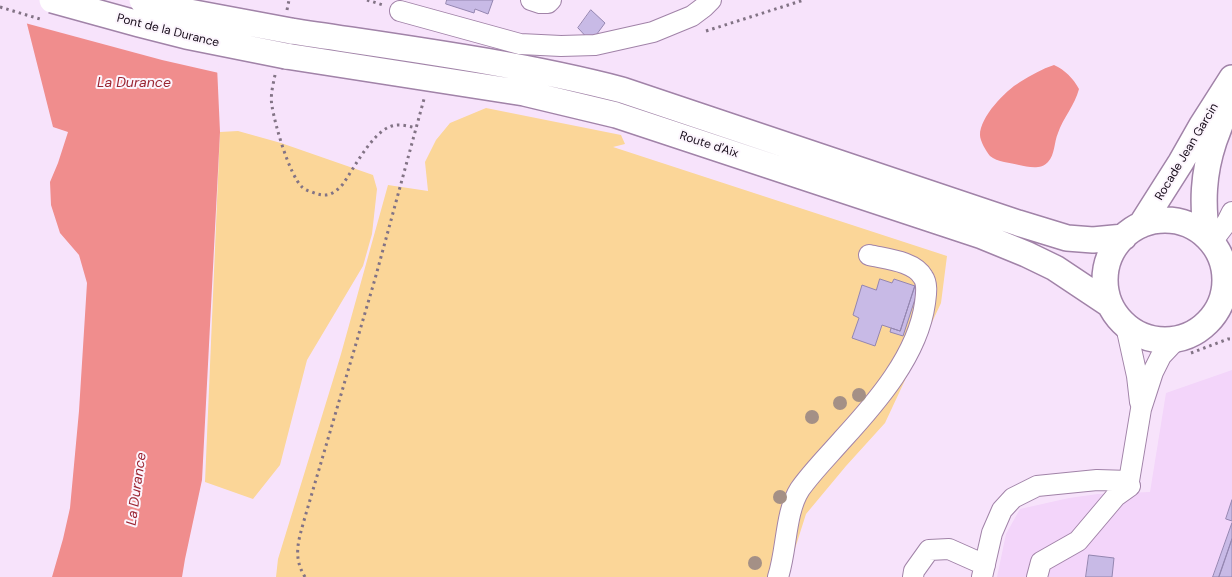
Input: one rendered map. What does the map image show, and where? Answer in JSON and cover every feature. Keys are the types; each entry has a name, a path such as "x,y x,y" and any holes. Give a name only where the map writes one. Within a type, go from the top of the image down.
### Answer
{"main road":[{"name":"Pont de la Durance","path":"52,0 282,61"},
{"name":"Pont de la Durance","path":"142,0 188,12 289,21"},
{"name":"Route d'Aix","path":"289,21 424,51 530,69 622,90 1026,226 1067,238 1093,240 1132,231"},
{"name":"Route d'Aix","path":"282,61 524,93 616,115 982,236 1055,268 1110,304"},
{"name":"Rocade Jean Garcin","path":"1132,231 1168,184 1232,78"},
{"name":"Rocade Jean Garcin","path":"1209,240 1203,205 1205,180 1214,140 1223,120 1232,87"},
{"path":"1168,220 1195,228 1209,240 1218,253 1228,275 1221,302 1213,316 1202,327 1190,335 1163,341 1137,334 1119,320 1110,304 1106,290 1106,268 1114,248 1132,231 1154,221 1168,220"},
{"path":"1202,327 1232,324"}],"street":[{"path":"531,0 540,3 548,3 551,0"},
{"path":"400,11 520,44 595,45 652,32 692,16 711,0"},
{"path":"1209,240 1227,222 1232,212"},
{"path":"778,577 784,556 789,520 799,491 815,470 872,407 911,349 924,311 926,292 924,278 916,269 907,264 869,255"},
{"path":"1126,326 1137,376 1141,409"},
{"path":"913,577 914,571 929,550 949,549 983,571 992,534 1002,510 1013,498 1037,486 1097,480 1129,481 1141,409 1157,362 1177,339"},
{"path":"1037,577 1042,562 1078,540 1116,496 1130,486"}],"path":[{"path":"289,0 289,21"},
{"path":"282,61 271,105 285,155 297,180 308,191 318,195 332,194 343,184 376,137 390,127 404,125 416,128"},
{"path":"304,577 299,568 298,546 305,517 375,279 425,96"},
{"path":"1157,362 1179,358 1232,339"}],"shaded area":[{"path":"486,108 621,135 625,144 613,147 947,256 941,303 885,423 806,514 786,577 276,577 278,559 341,354 388,185 428,191 425,162 436,140 450,123"},
{"path":"238,131 281,143 373,175 377,189 372,234 363,266 307,360 280,465 253,499 205,482 220,132"},
{"path":"1232,370 1232,577 997,577 1006,534 1020,509 1069,498 1098,494 1150,492 1166,393"}],"water":[{"name":"La Durance","path":"0,0 214,0 220,132 202,480 182,577 52,577 70,508 79,411 87,283 79,255 60,233 51,205 50,182 68,132 53,127 26,20"},
{"path":"1054,65 1062,69 1079,89 1075,101 1060,127 1050,159 1045,165 1034,167 996,160 990,156 981,140 981,128 984,120 994,105 1014,86 1037,72"}],"pier":[{"path":"0,0 216,0 219,73 162,60 25,23 0,9"}],"building":[{"path":"447,0 493,0 488,14 475,9 474,13 446,4"},
{"path":"591,10 605,23 591,42 578,28"},
{"path":"880,279 892,283 894,279 915,286 900,331 882,325 875,346 852,338 859,318 853,315 862,285 876,290"},
{"path":"915,286 919,287 903,336 890,332 891,328 900,331"},
{"path":"1232,500 1232,521 1226,519"},
{"path":"1232,523 1232,539 1219,577 1213,577"},
{"path":"1232,539 1232,577 1219,577"},
{"path":"1089,555 1114,558 1112,577 1086,577"}]}
